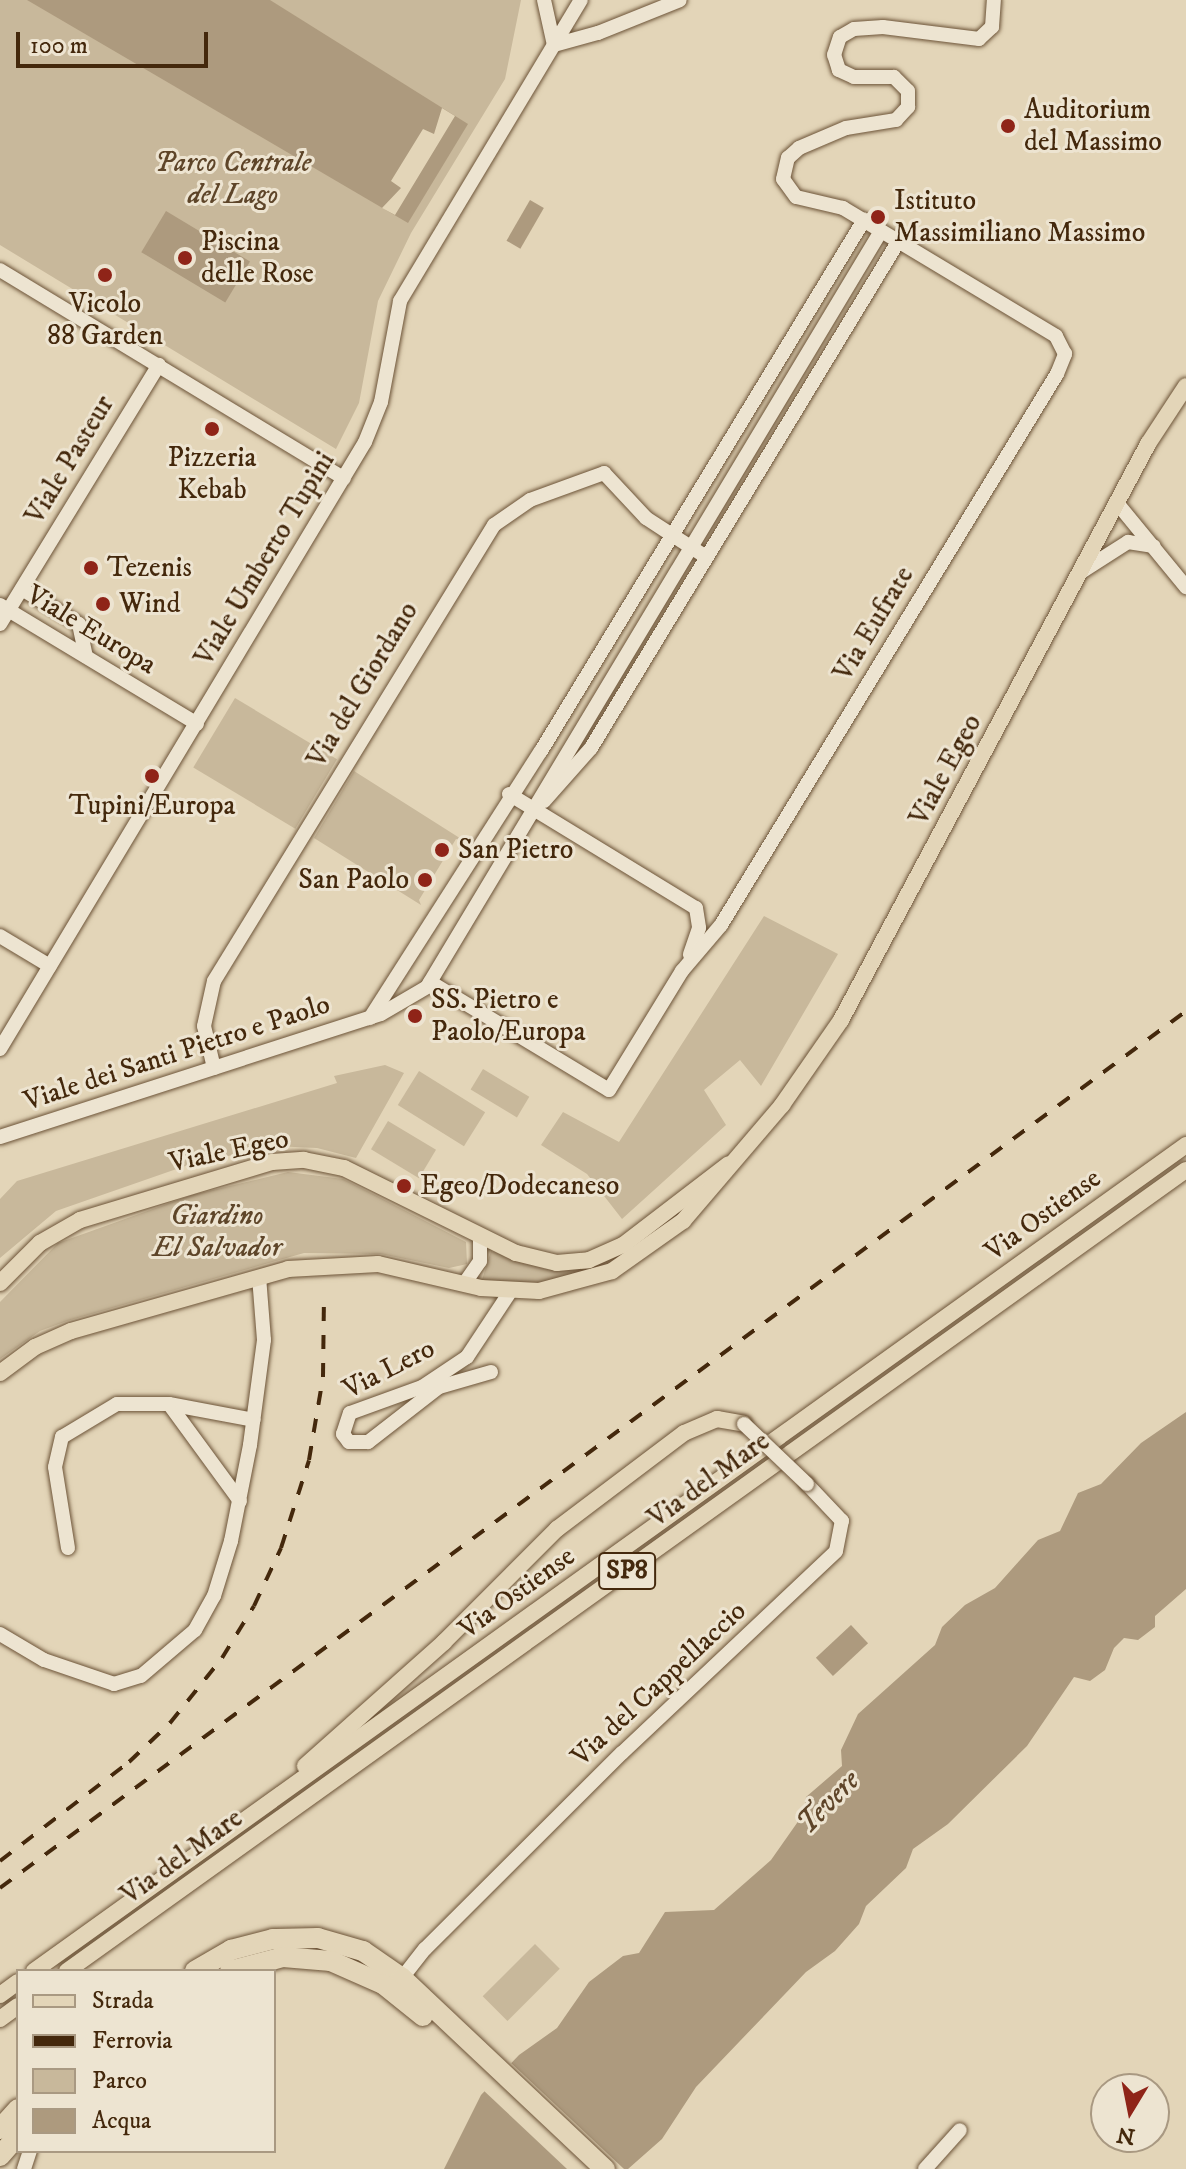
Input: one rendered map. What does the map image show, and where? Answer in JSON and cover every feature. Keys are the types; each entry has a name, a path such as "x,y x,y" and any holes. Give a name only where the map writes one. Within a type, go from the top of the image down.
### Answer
{"highway":[{"path":"199,1969 243,1946 286,1938 332,1941 417,2001 605,2169"},
{"path":"235,1969 260,1960 300,1956 377,1970 402,1978 417,2001 586,2169"},
{"path":"0,2129 16,2111"},
{"path":"0,2156 16,2137"}],"main road":[{"name":"Viale Egeo","path":"0,1373 35,1347 71,1331 305,1266 356,1263 403,1268 510,1292 577,1283 640,1255 705,1201 730,1163 782,1105 841,1020 1117,503 1186,386"},
{"name":"Via Ostiense","path":"37,1969 1186,1145"},
{"name":"Viale Egeo","path":"0,1283 40,1243 80,1220 207,1178 291,1160 344,1168 480,1236 543,1262 594,1258 629,1241 730,1163"},
{"name":"Via del Mare","path":"70,1969 1186,1170"},
{"path":"283,1792 550,1534 684,1433 721,1418 744,1424"}],"street":[{"path":"544,0 554,45 625,23 680,0"},
{"name":"Viale Umberto Tupini","path":"0,1049 344,478 379,408 400,301 581,0"},
{"path":"535,810 582,761 898,242 829,202 796,197 783,179 788,158 799,148 846,128 891,122 908,107 908,91 894,77 854,77 839,70 834,55 838,40 850,30 883,27 979,39 992,27 994,0"},
{"path":"430,982 609,1090 682,971 698,934 696,908 509,794 581,685 766,376 864,220"},
{"path":"535,810 598,695 881,231"},
{"name":"Via Eufrate","path":"682,971 721,925 1057,374 1064,349 1045,329 898,242"},
{"path":"0,270 344,478"},
{"path":"820,291 855,312"},
{"name":"Viale Pasteur","path":"0,624 4,608 22,589 159,365"},
{"path":"766,376 803,398"},
{"path":"715,462 751,483"},
{"name":"Via del Giordano","path":"214,1068 204,1026 214,981 490,529 519,506 600,473 614,478 639,513 670,534"},
{"path":"1117,503 1186,587"},
{"path":"670,534 706,557"},
{"path":"1080,572 1128,542 1156,547"},
{"path":"22,589 79,624 86,656"},
{"name":"Viale Europa","path":"4,608 197,724"},
{"path":"620,619 656,640"},
{"path":"581,685 617,706"},
{"name":"Viale dei Santi Pietro e Paolo","path":"370,1018 509,794"},
{"name":"Viale dei Santi Pietro e Paolo","path":"0,1137 406,1004 430,982 535,810"},
{"path":"0,936 50,966"},
{"path":"464,1284 480,1261 480,1236"},
{"path":"0,1634 44,1660 106,1682 141,1676 182,1645 205,1614 240,1501 254,1420 264,1326 259,1277"},
{"name":"Via Lero","path":"491,1372 444,1384 368,1442 349,1442 343,1434 350,1413 422,1387 467,1357 510,1292"},
{"path":"68,1548 55,1461 62,1437 117,1404 169,1404 254,1420"},
{"path":"169,1404 240,1501"},
{"name":"Via del Cappellaccio","path":"402,1978 425,1949 622,1753 831,1556 843,1535 842,1521 744,1424"},
{"path":"0,2113 16,2133"},
{"path":"925,2169 960,2130"}],"green space":[{"name":"Parco Centrale del Lago","path":"0,0 521,0 505,79 411,233 378,301 359,403 336,449 0,245"},
{"path":"235,698 337,759 295,829 193,767"},
{"path":"354,771 466,842 456,839 419,900 421,905 314,838"},
{"path":"764,916 838,954 761,1086 740,1060 704,1090 726,1125 622,1219 587,1174 541,1145 563,1112 619,1142"},
{"path":"385,1065 404,1073 356,1158 317,1148 273,1146 188,1165 56,1211 0,1258 0,1199 17,1181 337,1083 334,1076"},
{"path":"483,1069 529,1097 517,1117 471,1090"},
{"path":"419,1071 485,1112 464,1146 398,1105"},
{"path":"388,1121 436,1150 419,1178 371,1149"},
{"name":"Giardino El Salvador","path":"288,1172 343,1179 375,1195 466,1242 467,1264 449,1268 381,1254 304,1253 67,1321 40,1331 0,1359 0,1302 58,1243 192,1195"},
{"path":"491,1251 545,1269 604,1266 540,1284 493,1282 482,1280"},
{"path":"535,1944 560,1969 507,2021 483,1996"}],"water":[{"path":"27,0 270,0 468,124 408,223"},
{"path":"530,200 544,208 520,249 506,241"},
{"path":"166,211 250,261 225,303 141,252"},
{"name":"Tevere","path":"1186,1412 1186,1589 1155,1616 1155,1627 1138,1640 1124,1638 1114,1648 1105,1670 1090,1681 1074,1677 1027,1746 948,1824 913,1849 906,1868 866,1906 859,1924 835,1951 806,1972 696,2087 662,2139 628,2169 444,2169 481,2095 519,2055 557,2028 589,1982 623,1956 639,1953 665,1912 714,1910 771,1860 804,1813 806,1797 842,1766 841,1750 858,1714 935,1645 942,1627 965,1605 995,1588 1038,1540 1060,1531 1078,1493 1101,1484 1141,1443"},
{"path":"851,1625 868,1643 833,1676 816,1658"}],"pier":[{"path":"442,108 455,116 395,215 382,208 401,188 391,181 423,129 434,134"},
{"path":"510,2062 624,2169 567,2169 482,2089"}],"railway":[{"path":"0,1888 1186,1011"},
{"path":"0,1861 129,1762 170,1723 222,1658 254,1606 281,1548 309,1460 323,1377 324,1296"}],"place":[{"name":"Auditorium del Massimo","path":"1008,126"},
{"name":"Istituto Massimiliano Massimo","path":"878,217"},
{"name":"Piscina delle Rose","path":"185,258"},
{"name":"Vicolo 88 Garden","path":"105,275"},
{"name":"Pizzeria Kebab","path":"212,429"},
{"name":"Tezenis","path":"91,568"},
{"name":"Wind","path":"103,604"},
{"name":"Tupini/Europa","path":"152,776"},
{"name":"San Pietro","path":"442,850"},
{"name":"San Paolo","path":"425,880"},
{"name":"SS. Pietro e Paolo/Europa","path":"415,1016"},
{"name":"Egeo/Dodecaneso","path":"404,1186"}]}
